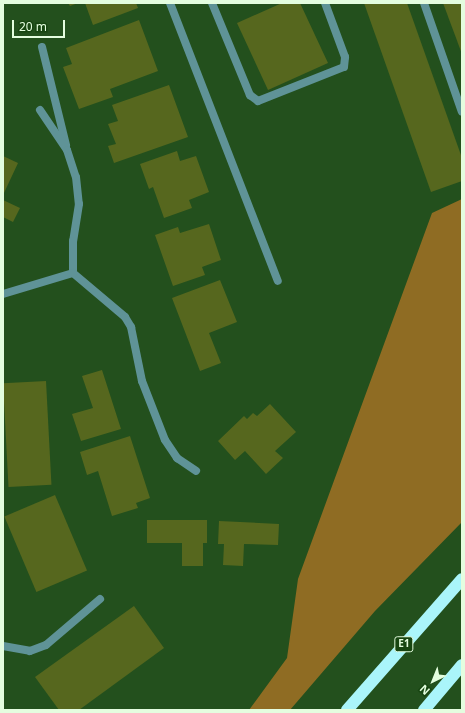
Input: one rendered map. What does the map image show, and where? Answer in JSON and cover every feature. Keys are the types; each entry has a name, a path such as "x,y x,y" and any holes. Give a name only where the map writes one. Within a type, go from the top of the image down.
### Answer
{"highway":[{"name":"E1","path":"347,710 462,579"},
{"path":"424,710 462,665"}],"street":[{"path":"170,3 278,281"},
{"path":"212,3 250,95 258,101 344,67 345,57 324,3"},
{"path":"424,3 462,112"},
{"path":"42,47 67,150 76,178 79,204 73,241 73,274"},
{"path":"40,110 67,150"},
{"path":"3,294 73,274"},
{"path":"73,274 125,317 131,327 142,382 165,440 178,458 196,471"},
{"path":"3,646 30,651 46,645 100,599"}],"shaded area":[{"path":"462,199 462,522 375,611 290,710 249,710 287,658 298,579 432,213"}],"building":[{"path":"68,3 78,3 70,6"},
{"path":"85,3 136,3 138,8 93,25"},
{"path":"282,3 300,3 328,63 268,90 237,23"},
{"path":"364,3 407,3 462,158 462,181 431,192"},
{"path":"443,3 462,3 462,54"},
{"path":"139,20 158,71 110,89 113,97 79,109 63,67 72,64 66,48"},
{"path":"169,85 188,137 114,163 108,146 116,144 108,124 118,121 112,105"},
{"path":"177,151 180,161 196,156 209,192 189,200 192,208 164,218 153,187 149,189 140,164"},
{"path":"3,156 18,163 3,195"},
{"path":"3,200 20,208 13,222 3,217"},
{"path":"209,224 221,260 202,267 205,275 173,286 155,235 178,227 180,233"},
{"path":"220,280 237,322 209,333 221,363 200,371 172,298"},
{"path":"102,370 121,429 81,441 72,414 93,408 82,376"},
{"path":"46,381 51,485 9,487 3,383"},
{"path":"270,404 296,432 275,451 283,458 266,474 245,451 235,460 218,441 244,416 247,419 253,413 257,416"},
{"path":"130,436 150,498 136,503 138,508 112,516 98,471 87,475 80,452"},
{"path":"55,495 87,570 36,592 4,516"},
{"path":"147,520 207,520 207,543 203,543 203,566 182,566 182,543 147,543"},
{"path":"219,521 279,524 278,545 244,544 243,566 223,565 224,544 218,544"},
{"path":"134,606 164,648 79,710 59,710 35,677"}]}
